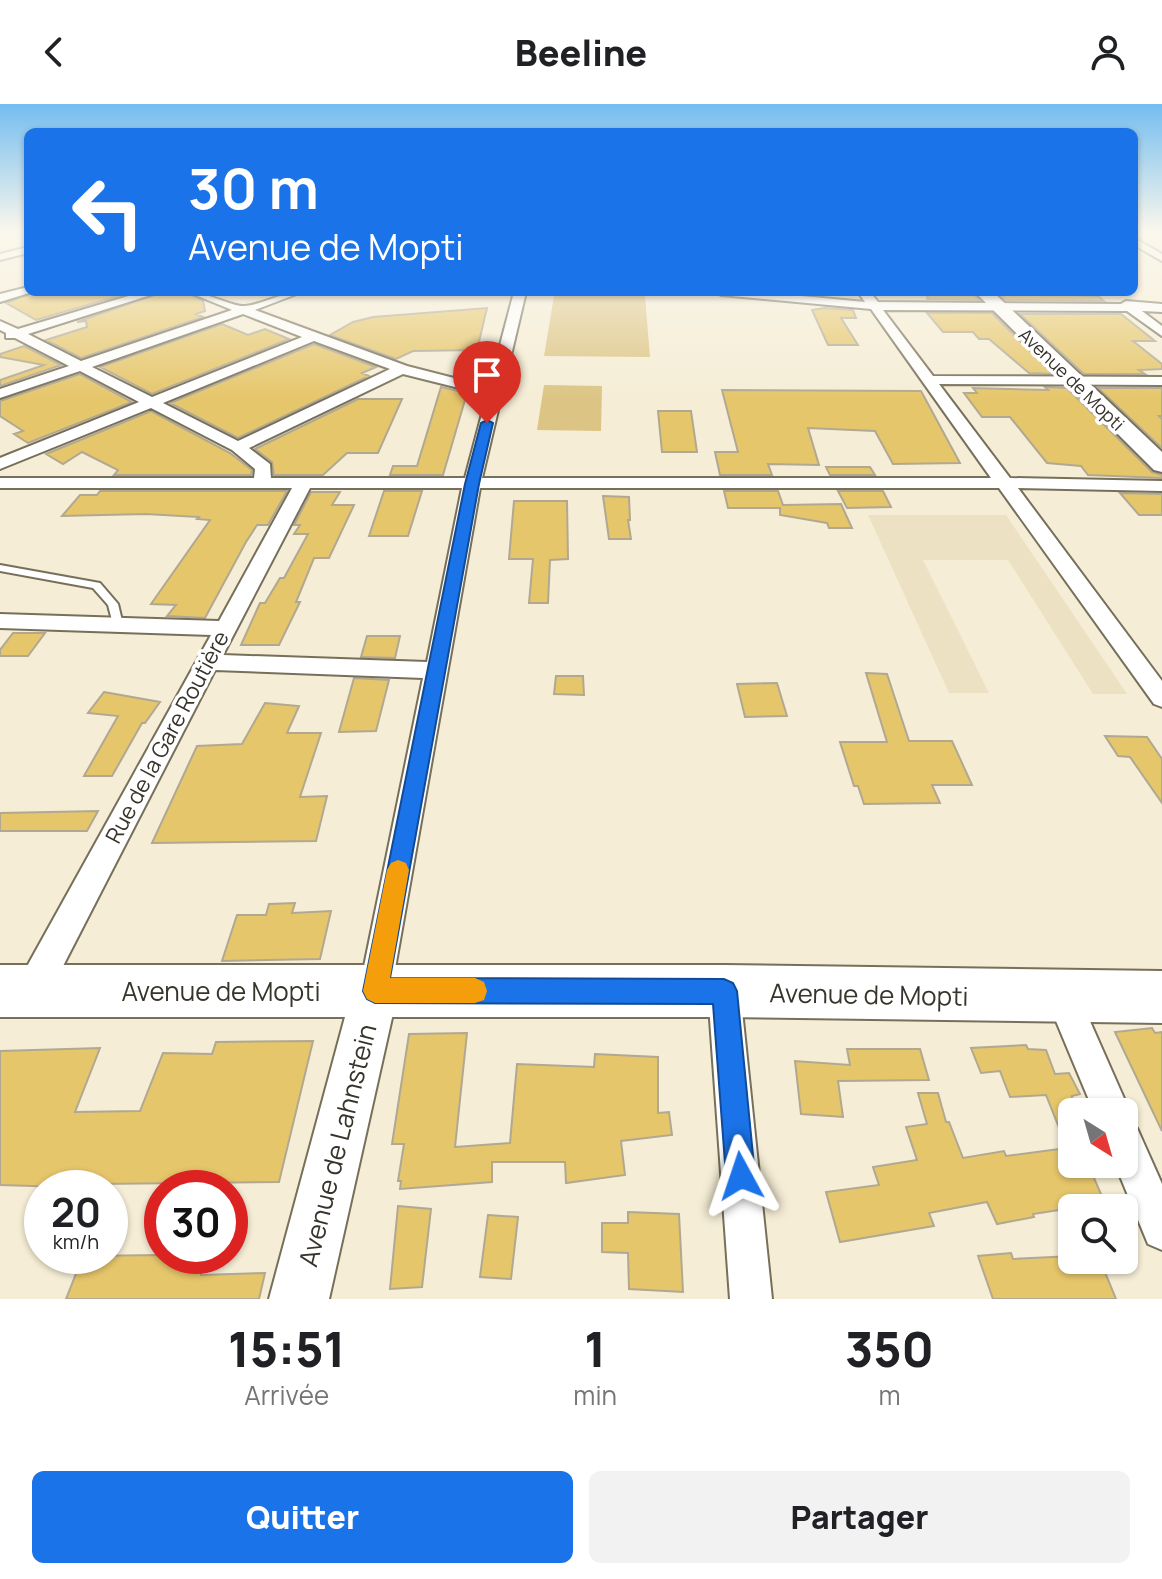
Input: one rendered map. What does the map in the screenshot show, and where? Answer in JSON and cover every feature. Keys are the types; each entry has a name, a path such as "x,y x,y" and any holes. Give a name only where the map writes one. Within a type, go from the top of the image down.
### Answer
{"main road":[{"name":"Avenue de Mopti","path":"16,991 724,991 1162,997"}],"street":[{"path":"0,298 24,291"},
{"path":"0,339 141,296"},
{"path":"206,296 402,369 495,393"},
{"path":"0,394 284,296"},
{"path":"375,991 472,484 519,296"},
{"path":"806,296 999,307 1162,308"},
{"name":"Avenue de Mopti","path":"987,296 1162,465"},
{"path":"1113,296 1162,332"},
{"path":"869,299 1162,698"},
{"path":"0,325 238,447 264,468 261,484"},
{"path":"0,464 315,336"},
{"path":"238,447 402,369"},
{"path":"928,380 1162,381"},
{"path":"0,483 1004,483 1162,486"},
{"name":"Rue de la Gare Routière","path":"16,991 208,662 303,484"},
{"path":"0,621 226,628"},
{"path":"208,662 436,670"},
{"name":"Avenue de Lahnstein","path":"299,1299 375,991"},
{"path":"724,991 751,1299"},
{"path":"1062,997 1106,1098"},
{"path":"1138,1174 1162,1230"}],"lane":[{"path":"0,568 96,585 113,604 118,625"}],"shaded area":[{"path":"554,296 645,296 650,357 544,356"},
{"path":"544,385 602,386 601,431 537,430"},
{"path":"868,515 1006,515 1127,694 1093,694 1008,560 923,560 989,693 949,693"}],"building":[{"path":"24,296 118,296 36,320 6,303"},
{"path":"152,296 193,296 203,301 205,311 196,314 203,317 81,358 46,340 87,327 86,321 77,322"},
{"path":"927,296 976,296 979,300 926,299 929,299"},
{"path":"1002,296 1098,296 1104,301 1006,300"},
{"path":"487,308 477,350 413,351 396,359 330,335 353,322 373,317"},
{"path":"812,310 853,310 856,318 841,318 858,345 828,345"},
{"path":"927,313 992,313 1053,374 1029,373 989,339 979,339 973,332 943,332"},
{"path":"1020,314 1121,314 1155,341 1133,341 1162,364 1162,369 1139,370 1145,374 1084,374"},
{"path":"222,324 248,335 265,329 289,339 152,394 100,367"},
{"path":"314,344 376,367 362,373 369,376 238,438 170,403"},
{"path":"24,346 61,365 0,386 0,380 44,365 0,357 0,354"},
{"path":"80,374 132,402 28,443 14,434 23,431 0,416 0,401"},
{"path":"441,387 467,393 443,475 390,475 393,466 417,466"},
{"path":"1045,387 1067,388 1152,472 1162,475 1162,478 1088,475 1081,466 1047,463 1010,417 982,417 964,393 977,393 973,388 1048,390"},
{"path":"1098,388 1162,388 1162,416 1159,416 1162,419 1162,448"},
{"path":"722,390 921,391 960,463 893,464 875,431 808,428 819,465 768,464 772,475 720,475 715,452 738,452"},
{"path":"358,399 402,399 378,453 347,453 323,475 274,475 272,462 255,449"},
{"path":"151,411 230,453 252,470 251,475 114,475 118,470 82,452 63,464 46,454"},
{"path":"658,411 691,411 697,452 662,452"},
{"path":"826,467 870,467 875,475 830,475"},
{"path":"100,491 287,491 268,525 257,525 246,542 205,618 167,616 176,605 151,604 210,520 146,514 62,516 80,495 97,495"},
{"path":"384,491 422,491 408,536 369,536"},
{"path":"724,491 778,491 783,505 841,504 852,528 829,528 827,523 780,515 780,508 728,508"},
{"path":"838,491 883,491 891,507 847,508"},
{"path":"311,492 340,492 332,505 354,505 329,558 314,558 296,602 300,602 279,645 241,645 260,603 265,603 280,578 284,578 308,534 294,534 300,525 294,525"},
{"path":"1120,493 1162,494 1162,515 1139,515"},
{"path":"603,496 629,497 631,539 609,539"},
{"path":"514,501 567,501 568,559 550,560 548,603 529,603 533,559 509,559"},
{"path":"13,633 45,633 28,656 0,656 0,650"},
{"path":"367,636 400,636 395,658 361,657"},
{"path":"866,673 887,674 909,741 952,741 972,785 932,785 940,803 864,804 858,786 854,786 840,742 887,742"},
{"path":"556,676 583,676 584,695 554,694"},
{"path":"354,678 389,680 376,731 339,732"},
{"path":"777,683 787,716 745,717 737,684"},
{"path":"104,692 160,702 142,723 112,776 84,776 118,716 88,713"},
{"path":"265,703 299,706 287,733 321,733 300,797 327,796 316,841 152,843 197,746 242,744"},
{"path":"1105,736 1147,737 1162,759 1162,803 1130,757 1118,756"},
{"path":"98,811 87,831 0,831 0,813"},
{"path":"295,903 292,913 331,911 320,959 222,961 237,915 266,915 269,904"},
{"path":"1152,1028 1155,1033 1162,1032 1162,1131 1115,1032"},
{"path":"467,1033 455,1147 510,1143 517,1064 594,1067 595,1054 658,1057 658,1113 669,1112 672,1135 621,1141 625,1175 566,1183 565,1162 492,1162 492,1182 400,1189 401,1181 398,1181 404,1144 392,1144 409,1034"},
{"path":"313,1041 279,1182 248,1182 248,1170 144,1170 144,1183 128,1184 128,1170 24,1170 24,1186 0,1185 0,1051 100,1048 75,1112 140,1111 163,1053 212,1054 216,1042"},
{"path":"1026,1045 1028,1049 1046,1050 1055,1074 1069,1073 1080,1094 1072,1098 1058,1098 1058,1125 1046,1095 1010,1097 1000,1071 981,1073 971,1048"},
{"path":"847,1049 920,1049 929,1080 838,1081 843,1117 801,1114 795,1061 850,1065"},
{"path":"918,1093 938,1093 946,1122 949,1122 963,1158 1004,1151 1006,1156 1058,1149 1058,1178 1094,1178 1101,1194 1058,1194 1058,1210 997,1224 987,1202 929,1213 934,1226 840,1242 826,1192 879,1185 873,1167 917,1160 906,1127 927,1124"},
{"path":"398,1206 431,1209 422,1287 390,1289"},
{"path":"628,1212 679,1214 683,1292 629,1289 628,1253 602,1252 602,1223 628,1223"},
{"path":"488,1215 518,1217 511,1279 480,1277"},
{"path":"1011,1253 1013,1259 1058,1257 1058,1274 1106,1274 1116,1299 993,1299 978,1256"},
{"path":"128,1255 144,1255 144,1274 265,1273 259,1299 66,1299 76,1274 128,1274"}],"slow traffic":[{"path":"398,870 375,991 475,991"}],"route":[{"path":"487,423 472,484 375,991 724,991 741,1176"}]}
